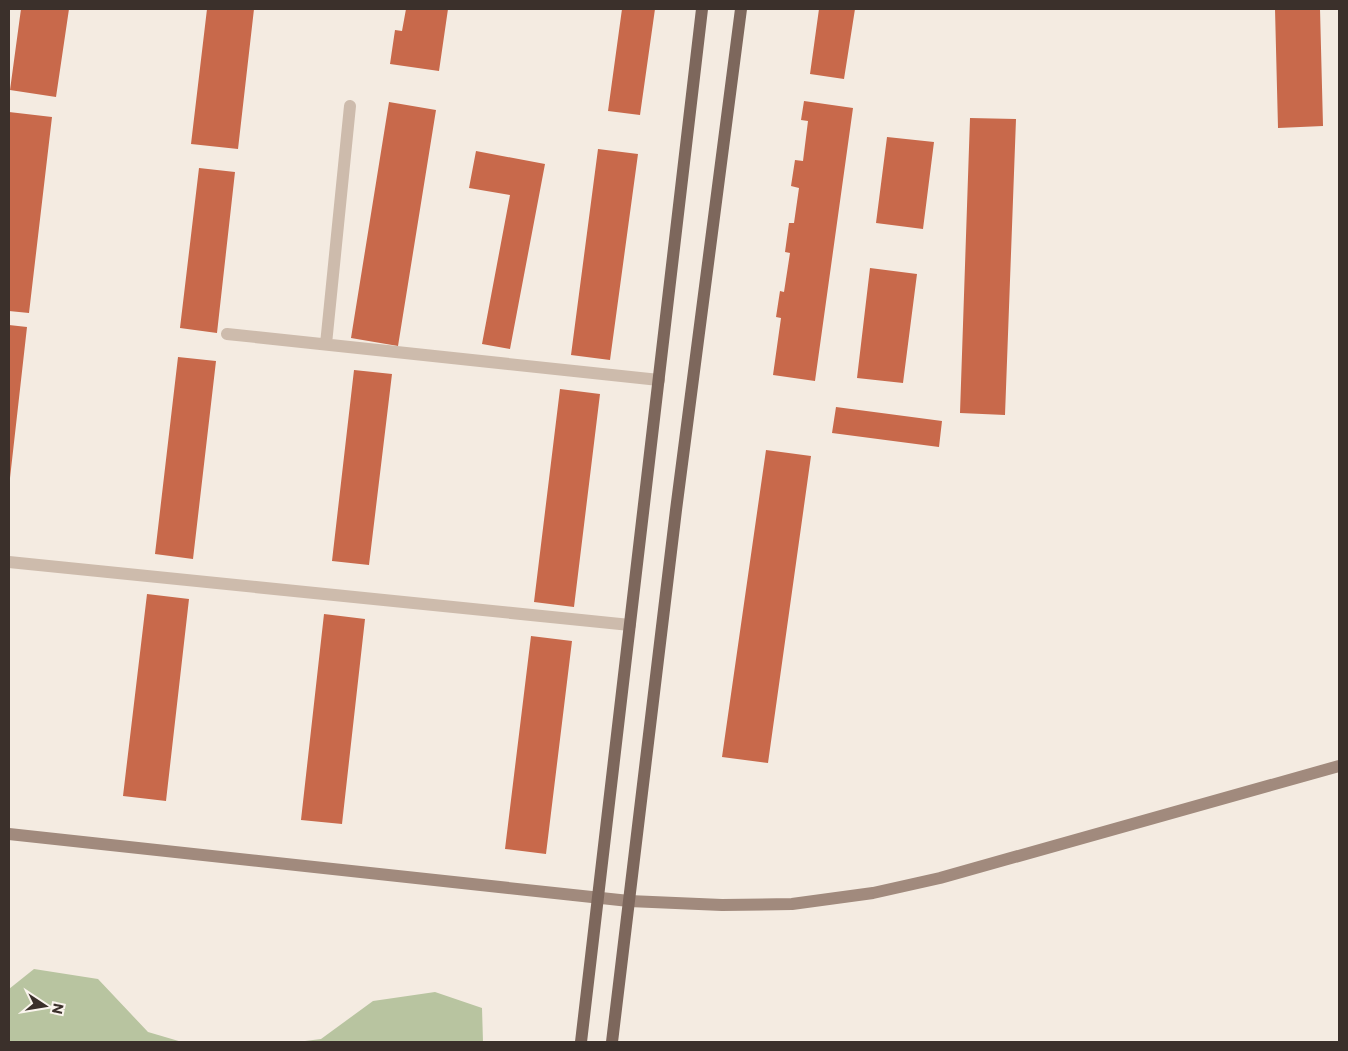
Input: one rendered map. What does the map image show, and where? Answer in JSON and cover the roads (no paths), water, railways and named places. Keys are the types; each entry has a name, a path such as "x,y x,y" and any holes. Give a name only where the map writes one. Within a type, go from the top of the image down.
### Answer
{"main road":[{"path":"581,1042 702,9"},
{"path":"612,1042 676,510 741,9"}],"street":[{"path":"9,834 629,901 722,906 792,904 873,893 940,878 1339,766"}],"lane":[{"path":"326,344 350,106"},
{"path":"227,334 659,380"},
{"path":"9,562 630,625"}]}
